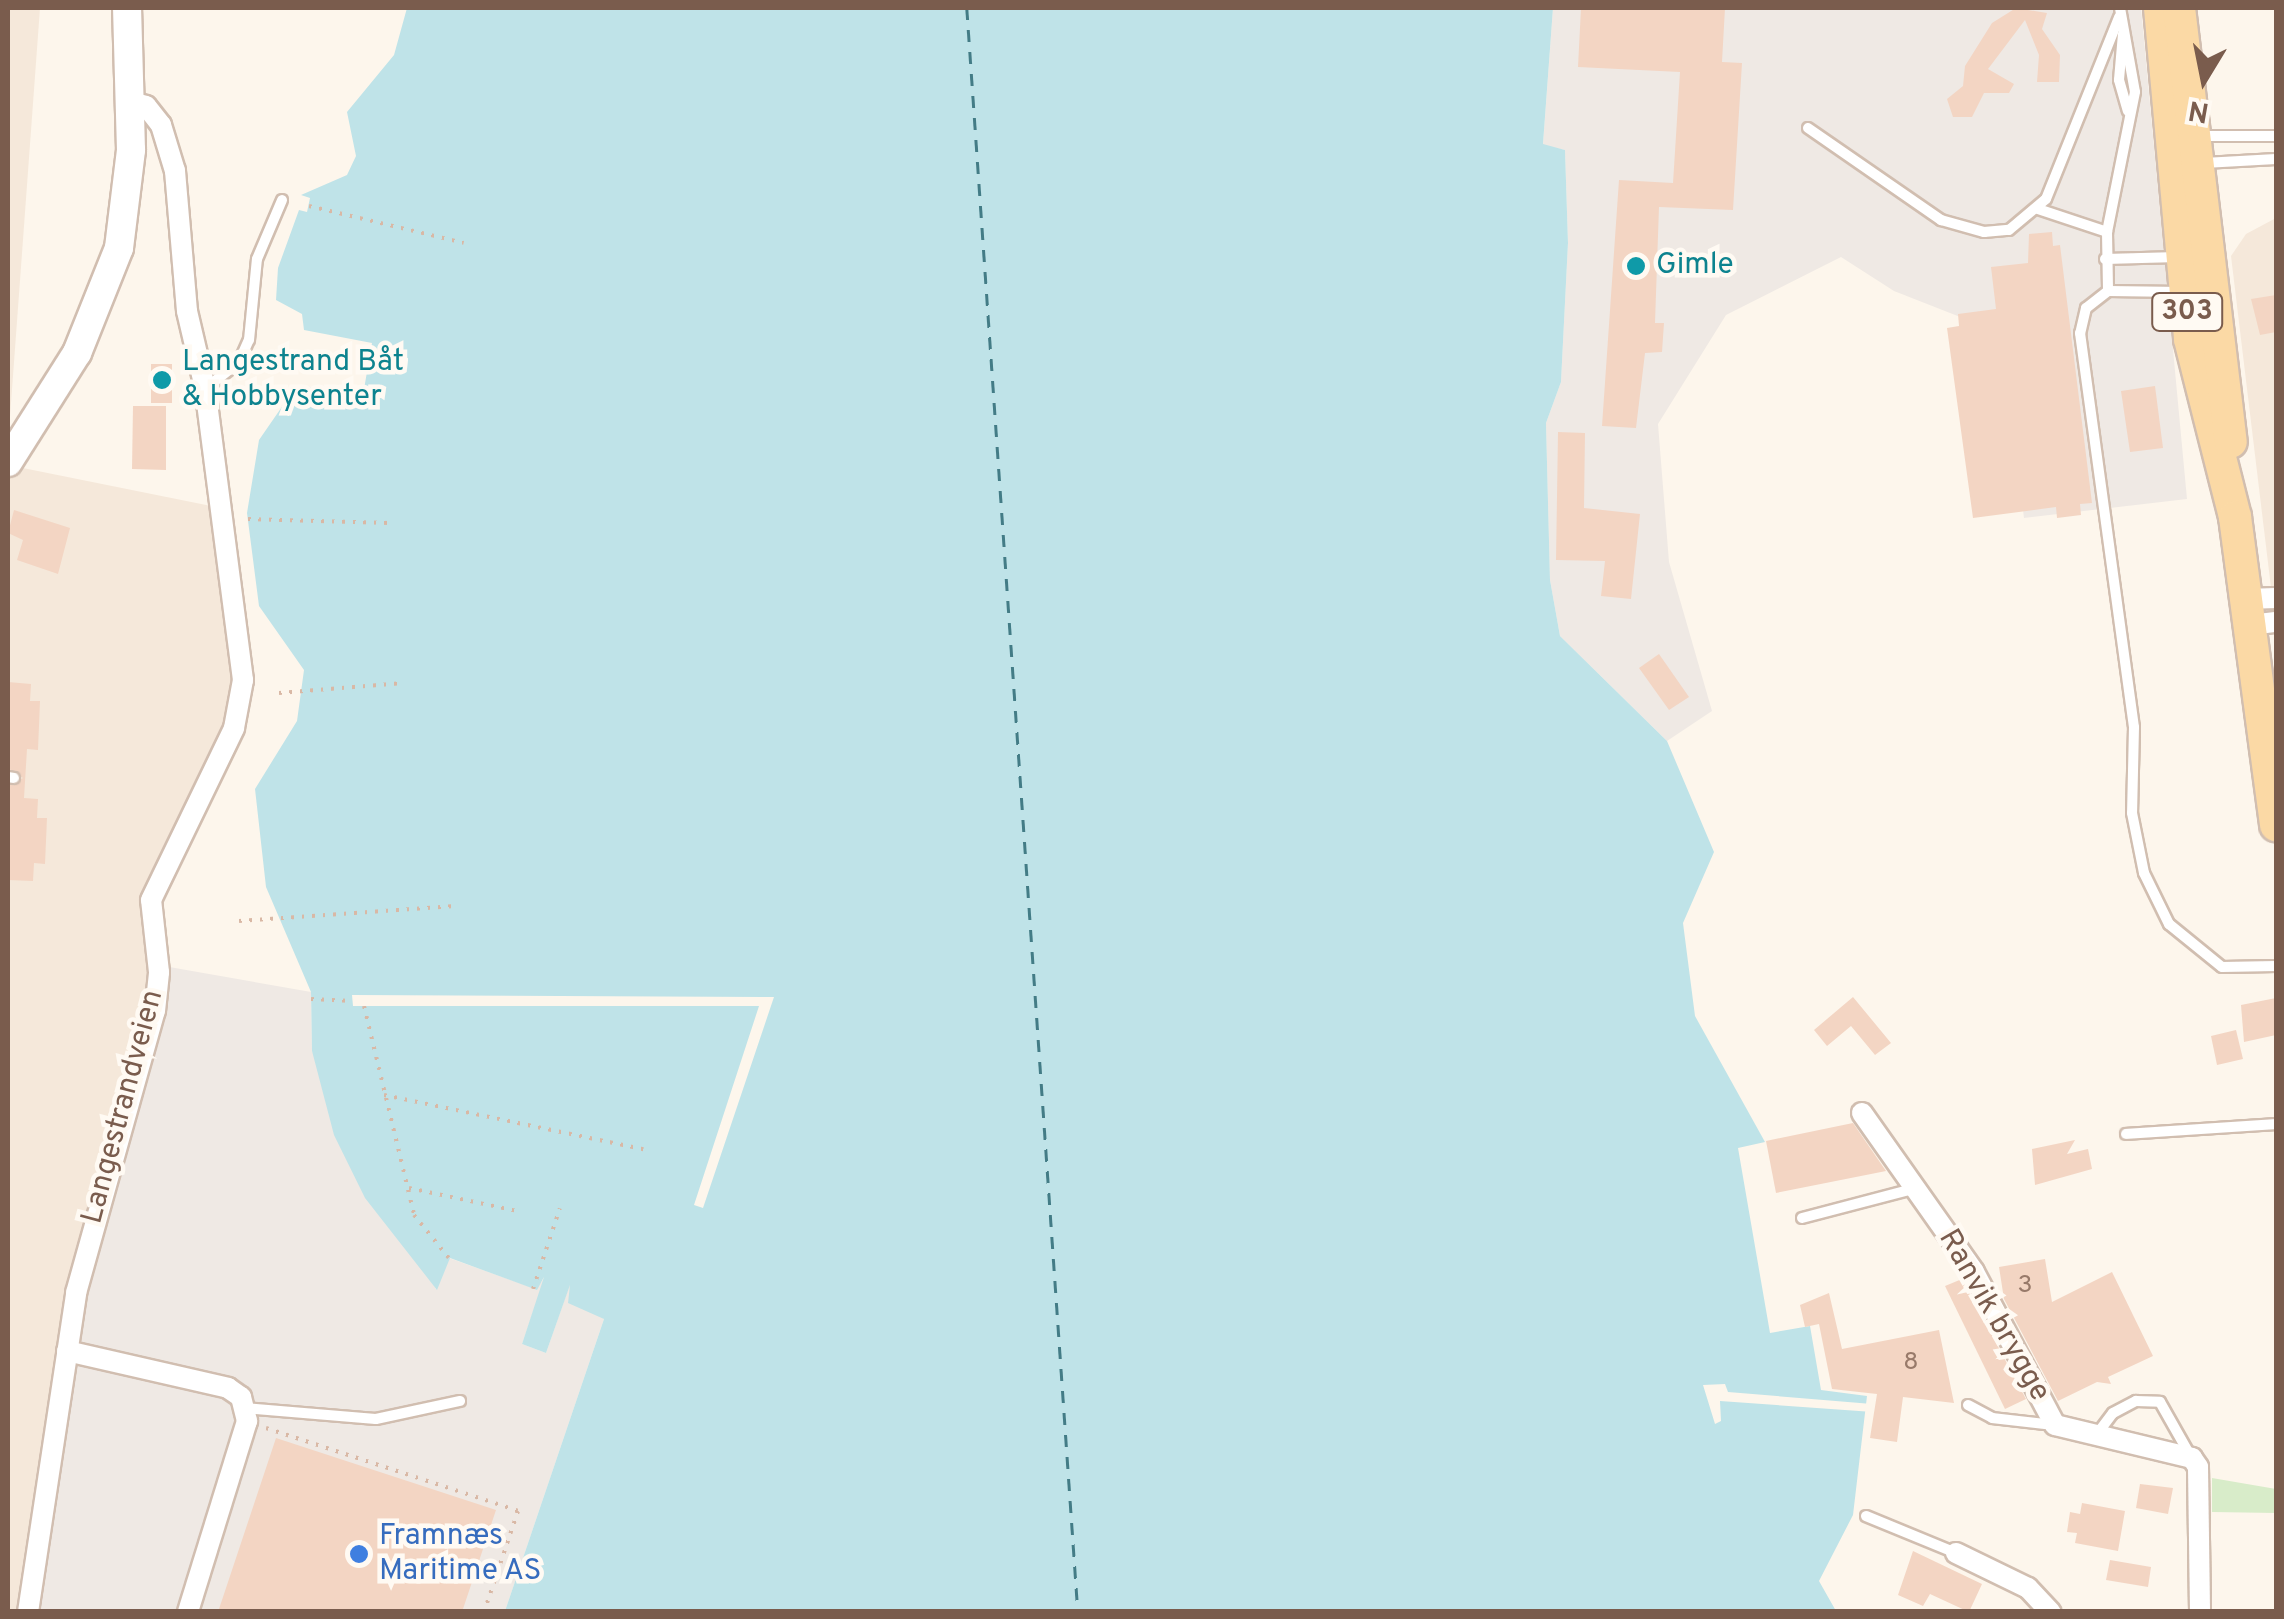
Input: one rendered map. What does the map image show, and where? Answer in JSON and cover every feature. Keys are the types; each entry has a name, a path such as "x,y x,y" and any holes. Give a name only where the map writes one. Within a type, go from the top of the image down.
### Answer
{"main road":[{"path":"8,462 77,354 110,282 129,185 128,8"},
{"name":"303","path":"2160,8 2189,150"},
{"name":"303","path":"2179,8 2189,150 2191,273 2232,456 2227,470 2262,611 2276,816"}],"street":[{"name":"Langestrandveien","path":"28,1612 76,1292 155,1012 151,900 240,710 242,657 205,388 187,311 175,171 161,125 146,106 131,102"},
{"name":"Ranvik brygge","path":"1862,1113 1974,1272 2055,1425 2192,1458"},
{"path":"67,1351 228,1388 246,1414 188,1612"},
{"path":"2192,1458 2198,1467 2200,1612"},
{"path":"1956,1553 2028,1588 2050,1612"}],"lane":[{"path":"2108,291 2106,232 2134,64 2123,34 2120,9"},
{"path":"1808,128 1941,220 1998,232 2038,209 2120,9"},
{"path":"2189,150 2276,136"},
{"path":"2189,150 2276,159"},
{"path":"205,388 239,362 249,340 257,260 282,200"},
{"path":"2038,209 2106,232"},
{"path":"2105,259 2191,273"},
{"path":"2191,273 2108,291 2086,308 2080,332 2134,727 2132,812 2144,873 2169,924 2222,967 2276,966"},
{"path":"2126,1134 2276,1124"},
{"path":"1802,1218 1917,1188"},
{"path":"246,1414 376,1420 460,1401"},
{"path":"2096,1434 2114,1413 2136,1401 2160,1402 2192,1458"},
{"path":"1968,1405 1992,1418 2055,1425"},
{"path":"1866,1516 1956,1553"}],"path":[{"path":"308,206 464,244"},
{"path":"248,520 390,523"},
{"path":"279,694 404,683"},
{"path":"239,921 452,906"},
{"path":"311,999 353,1001"},
{"path":"364,1006 414,1214 449,1258"},
{"path":"384,1095 643,1149"},
{"path":"407,1188 517,1210"},
{"path":"533,1288 560,1208"},
{"path":"246,1414 518,1511 484,1612"}],"shaded area":[{"path":"8,8 40,8 8,444"},
{"path":"1553,8 2141,8 2187,499 2024,518 2001,333 1894,291 1841,257 1726,315 1658,424 1669,562 1712,711 1667,741 1560,636 1550,580 1546,423 1561,382 1568,243 1565,150 1543,145"},
{"path":"2276,218 2276,629 2231,256 2246,234"},
{"path":"8,465 221,508 239,710 151,900 157,950 29,1612 8,1611"},
{"path":"158,965 311,992 312,1051 436,1289 449,1258 536,1289 545,1277 522,1344 546,1353 570,1284 604,1319 505,1611 29,1612 76,1293"}],"green space":[{"path":"2212,1478 2276,1489 2276,1513 2212,1512"}],"water":[{"path":"407,8 1553,8 1543,144 1565,150 1568,243 1561,382 1546,423 1550,580 1560,636 1667,741 1714,852 1683,923 1695,1016 1765,1142 1738,1148 1770,1333 1810,1326 1821,1390 1867,1396 1853,1515 1819,1581 1836,1611 505,1611 604,1319 568,1303 570,1285 546,1353 522,1344 544,1277 537,1290 450,1258 437,1290 365,1198 334,1135 312,1051 311,992 266,887 255,789 297,721 304,670 259,606 247,513 259,440 297,385 363,395 372,343 304,330 302,314 276,300 278,268 299,210 307,212 310,198 301,195 347,175 356,156 347,112 394,55"}],"pier":[{"path":"352,995 774,997 703,1208 694,1205 759,1006 353,1006"},
{"path":"1725,1384 1728,1392 1872,1404 1873,1412 1720,1401 1721,1421 1715,1424 1703,1385"}],"building":[{"name":"Gimle","path":"1581,8 1725,8 1722,62 1742,63 1733,210 1659,207 1655,323 1664,323 1662,352 1645,353 1636,428 1602,426 1619,180 1673,183 1680,72 1578,67"},
{"path":"2016,8 2047,13 2042,29 2060,55 2059,82 2037,82 2039,55 2025,20 1988,69 2014,84 2009,93 1984,93 1972,117 1953,117 1947,99 1963,86 1965,66 1992,23"},
{"path":"2052,232 2053,246 2060,245 2092,503 2080,504 2081,515 2057,518 2056,507 1973,518 1947,328 1959,326 1958,314 1996,309 1991,267 2028,263 2029,234"},
{"path":"2276,295 2276,332 2260,335 2251,299"},
{"name":"Langestrand Båt & Hobbysenter","path":"151,364 172,364 172,403 151,403"},
{"path":"2155,386 2163,448 2130,452 2121,391"},
{"path":"133,406 166,406 166,470 132,469"},
{"path":"1558,432 1585,433 1584,508 1640,514 1631,599 1601,596 1605,561 1556,560"},
{"path":"14,510 70,528 58,574 17,560 23,540 8,533"},
{"path":"1659,654 1689,697 1669,710 1639,668"},
{"path":"8,682 31,684 30,701 40,701 38,750 27,749 24,798 38,799 37,818 47,818 45,864 34,863 33,881 8,880 8,786 23,778 8,768"},
{"path":"1853,997 1891,1043 1875,1055 1851,1026 1827,1046 1814,1030"},
{"path":"2276,998 2276,1035 2244,1042 2241,1005"},
{"path":"2236,1030 2243,1059 2217,1065 2211,1036"},
{"path":"1853,1123 1886,1171 1776,1193 1766,1141"},
{"path":"2075,1140 2067,1154 2088,1149 2092,1169 2035,1185 2032,1149"},
{"path":"2045,1259 2052,1302 2112,1272 2153,1356 2108,1377 2111,1384 2097,1382 2058,1401 2004,1299 1999,1267"},
{"path":"1962,1279 2026,1399 2005,1409 1945,1286"},
{"path":"1829,1293 1842,1349 1939,1330 1954,1403 1903,1397 1897,1442 1870,1438 1877,1394 1832,1389 1819,1324 1805,1327 1800,1305"},
{"name":"Framnæs Maritime AS","path":"276,1438 496,1510 462,1612 218,1612"},
{"path":"2140,1484 2173,1488 2168,1514 2136,1508"},
{"path":"2082,1503 2125,1511 2118,1551 2075,1543 2077,1533 2067,1532 2070,1512 2080,1514"},
{"path":"1913,1551 1982,1584 1969,1612 1930,1594 1923,1606 1898,1595"},
{"path":"2110,1560 2151,1567 2148,1587 2106,1580"}],"ferry route":[{"path":"967,8 1078,1612"}],"place":[{"name":"Gimle","path":"1636,266"},
{"name":"Langestrand Båt & Hobbysenter","path":"162,380"},
{"name":"Framnæs Maritime AS","path":"359,1554"}]}
